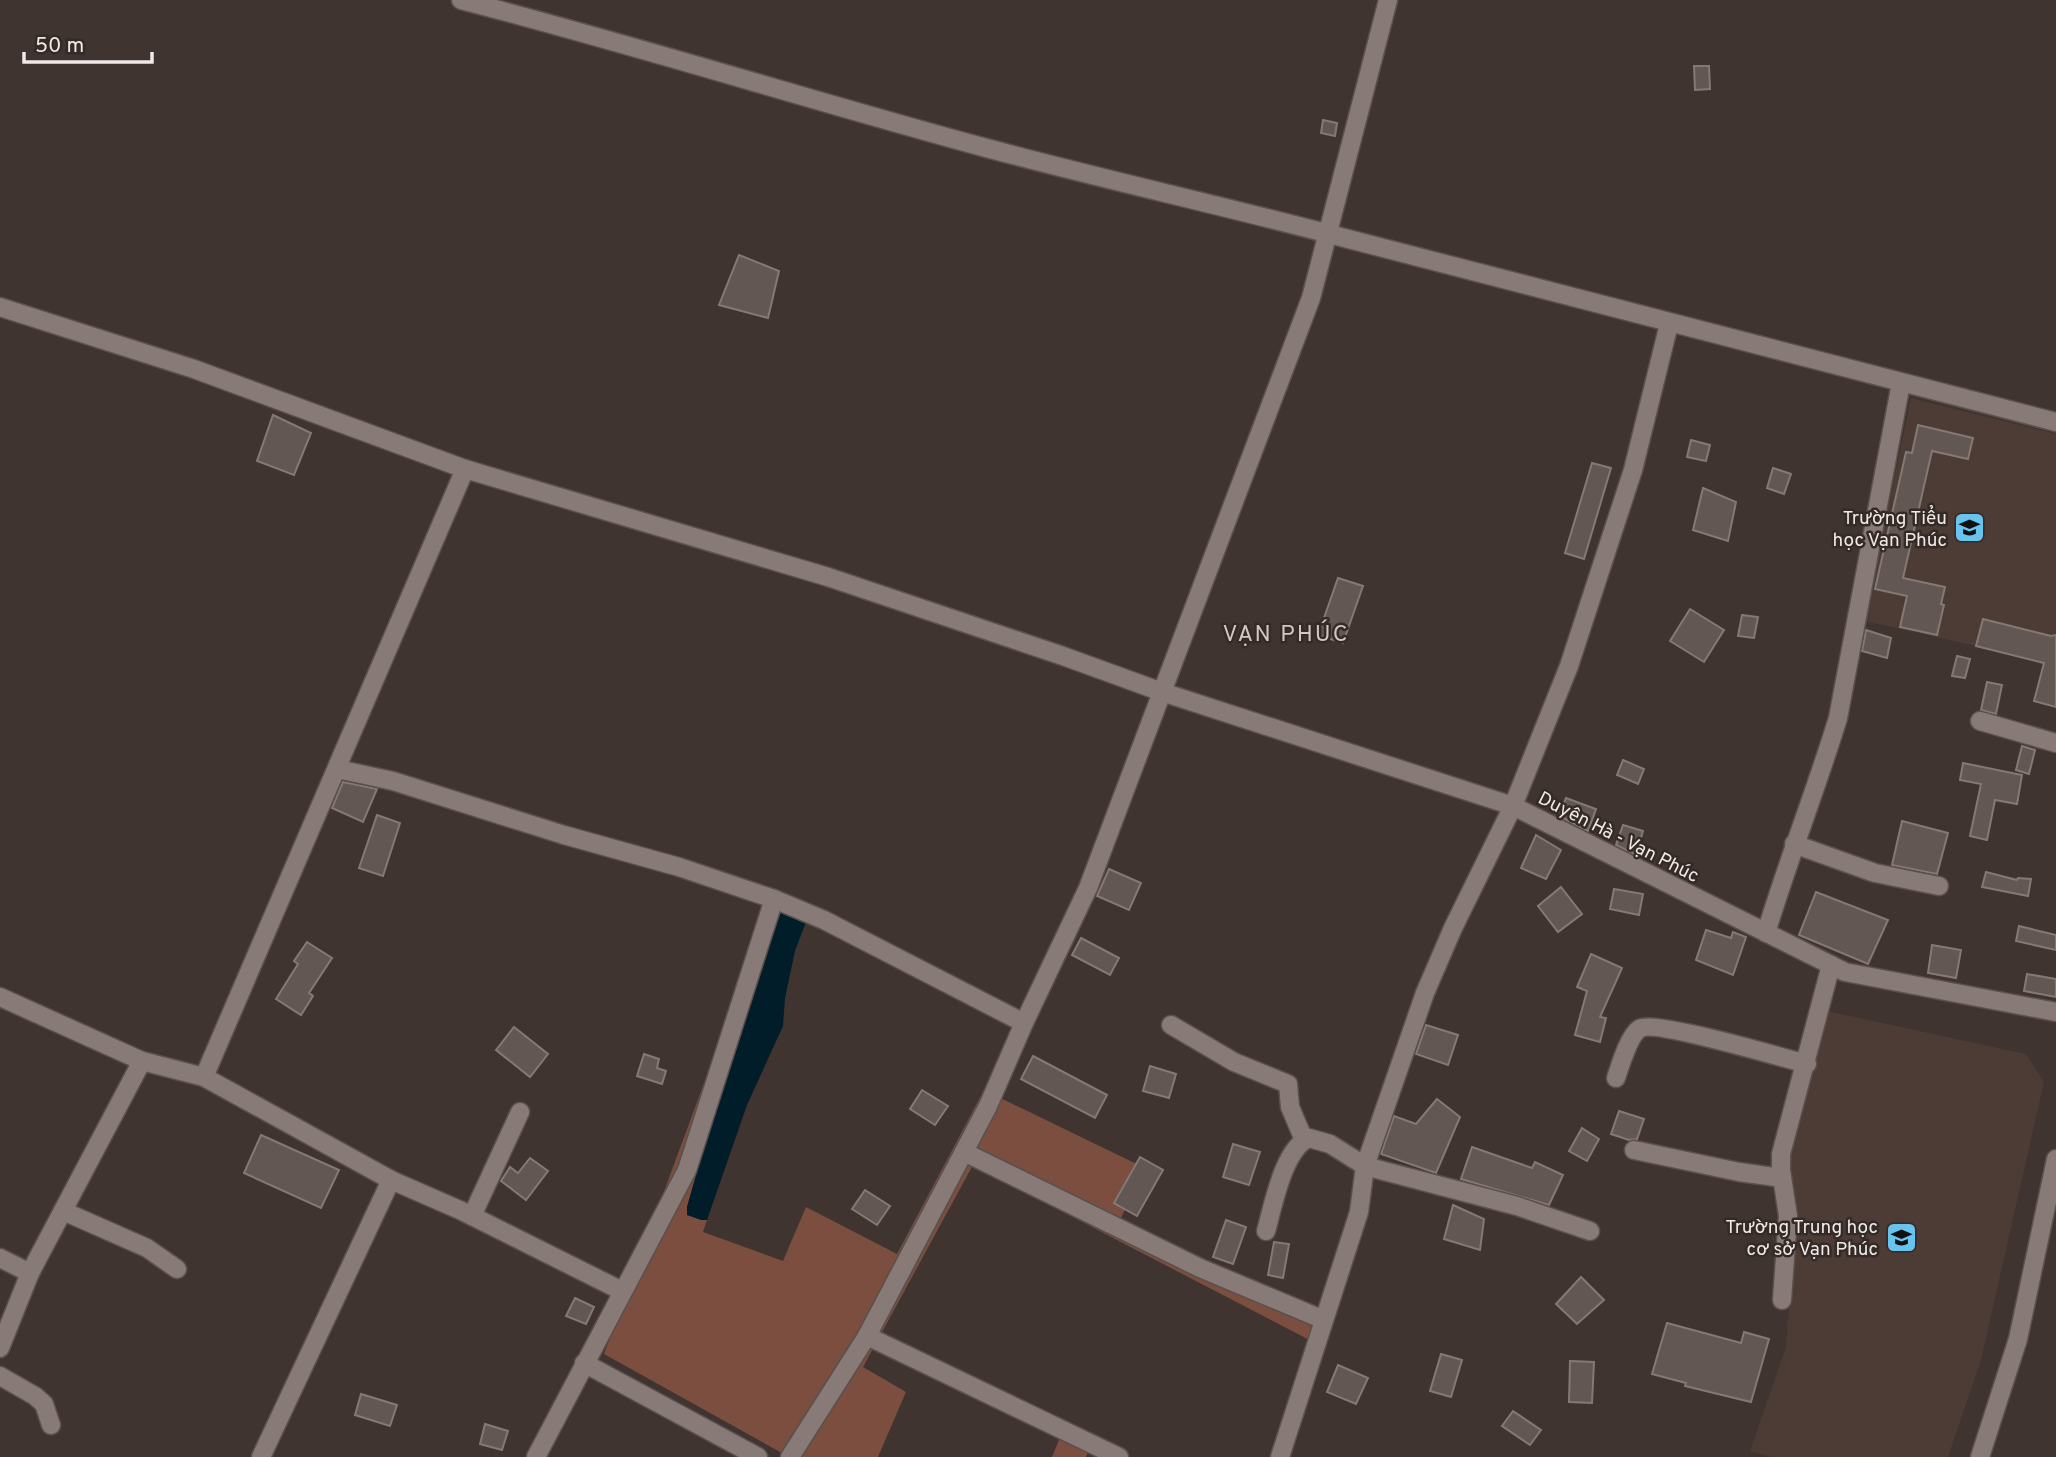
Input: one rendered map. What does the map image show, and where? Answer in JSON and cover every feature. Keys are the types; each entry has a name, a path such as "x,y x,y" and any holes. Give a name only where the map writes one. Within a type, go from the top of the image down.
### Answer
{"street":[{"path":"461,0 579,30 982,147 2056,422"},
{"path":"790,1457 867,1336 964,1152 988,1106 1088,888 1311,298 1388,0"},
{"name":"Duyên Hà - Vạn Phúc","path":"0,307 194,369 465,469 828,577 1162,692 1513,806 1845,972 2056,1012"},
{"path":"1280,1457 1359,1212 1365,1166 1425,993 1453,928 1513,806 1569,666 1633,470 1670,324"},
{"path":"1766,933 1838,718 1901,383"},
{"path":"204,1077 465,469"},
{"path":"1980,721 2056,743"},
{"path":"337,768 393,781 564,835 679,867 774,899 824,919 1024,1023"},
{"path":"1794,844 1865,870 1939,886"},
{"path":"536,1457 687,1170 774,899"},
{"path":"1782,1300 1788,1216 1781,1154 1807,1064 1831,965"},
{"path":"0,997 142,1061 204,1077 391,1180 472,1216 622,1292"},
{"path":"1171,1025 1234,1062 1288,1084 1290,1107 1304,1140"},
{"path":"1616,1078 1636,1032 1639,1028 1648,1027 1684,1032 1807,1064"},
{"path":"0,1348 30,1273 142,1061"},
{"path":"472,1216 520,1112"},
{"path":"1266,1231 1281,1177 1304,1140 1312,1138 1331,1144 1365,1166 1517,1206 1590,1231"},
{"path":"1634,1150 1782,1178"},
{"path":"964,1152 1200,1268 1324,1320"},
{"path":"1986,1455 2018,1339 2056,1159"},
{"path":"261,1457 391,1180"},
{"path":"63,1211 147,1248 177,1269"},
{"path":"0,1258 30,1273"},
{"path":"867,1336 1119,1457"},
{"path":"584,1363 758,1457"},
{"path":"0,1376 44,1404 51,1425"}],"shaded area":[{"name":"Trường Tiểu học Vạn Phúc","path":"1911,398 2056,434 2056,668 1976,646 1865,621"},
{"path":"772,899 782,909 712,1102 702,1154 687,1207 701,1220 707,1220 703,1232 783,1261 806,1207 897,1254 984,1090 1145,1168 1119,1222 1320,1326 1315,1343 973,1165 863,1367 906,1392 878,1457 789,1457 604,1354"},
{"name":"Trường Trung học cơ sở Vạn Phúc","path":"1827,1011 2026,1054 2044,1082 1981,1360 1948,1457 1771,1457 1750,1451 1786,1347 1796,1211 1786,1161"},
{"path":"1065,1425 1094,1437 1086,1457 1052,1457"}],"water":[{"path":"782,909 804,918 806,922 795,951 785,998 783,1026 747,1105 707,1220 701,1220 687,1215 687,1207 702,1154 712,1102"}],"building":[{"path":"1694,66 1709,66 1710,89 1695,90"},
{"path":"1323,120 1337,123 1335,136 1321,133"},
{"path":"739,255 779,271 768,318 719,305"},
{"path":"273,415 311,433 294,475 257,461"},
{"path":"1918,425 1973,438 1968,459 1932,451 1903,578 1945,587 1937,635 1900,627 1907,596 1875,589 1906,452 1912,453"},
{"path":"1691,440 1710,445 1706,461 1687,457"},
{"path":"1592,463 1611,468 1584,559 1565,553"},
{"path":"1773,468 1791,474 1784,494 1767,488"},
{"path":"1703,488 1736,502 1728,541 1693,530"},
{"path":"1338,578 1363,586 1343,643 1318,635"},
{"path":"1690,609 1724,630 1704,662 1670,641"},
{"path":"1742,615 1758,617 1754,638 1738,636"},
{"path":"1983,619 2056,635 2056,707 2034,701 2044,663 1976,646"},
{"path":"1866,630 1891,638 1887,658 1862,651"},
{"path":"1957,656 1970,659 1965,678 1952,676"},
{"path":"1987,682 2002,685 1996,714 1981,710"},
{"path":"2022,746 2035,750 2029,774 2016,770"},
{"path":"1623,760 1644,769 1638,784 1617,775"},
{"path":"1963,763 2022,775 2017,804 1995,800 1987,840 1970,836 1981,784 1960,780"},
{"path":"343,782 377,789 363,822 332,808"},
{"path":"1566,798 1596,809 1588,831 1559,816"},
{"path":"377,815 400,823 383,876 359,868"},
{"path":"1902,821 1948,833 1937,874 1892,865"},
{"path":"1623,825 1643,831 1636,855 1616,845"},
{"path":"1536,835 1561,850 1546,879 1521,868"},
{"path":"1109,869 1141,883 1129,910 1097,896"},
{"path":"1986,872 2017,880 2031,879 2028,896 1982,887"},
{"path":"1561,887 1582,914 1558,932 1538,906"},
{"path":"1614,889 1643,894 1639,915 1610,909"},
{"path":"1816,892 1888,920 1868,964 1799,935"},
{"path":"2019,926 2056,935 2056,950 2016,941"},
{"path":"1706,930 1731,938 1733,932 1746,937 1733,975 1696,960"},
{"path":"1081,938 1119,958 1110,975 1072,955"},
{"path":"307,942 332,958 309,993 313,996 301,1015 276,999 298,964 294,961"},
{"path":"1932,945 1961,950 1956,978 1928,973"},
{"path":"1591,954 1622,968 1600,1017 1606,1018 1600,1042 1575,1035 1587,991 1577,987"},
{"path":"2027,974 2056,979 2056,997 2024,991"},
{"path":"1426,1025 1458,1035 1448,1065 1416,1054"},
{"path":"514,1027 548,1054 530,1077 496,1050"},
{"path":"644,1054 659,1059 657,1068 666,1071 662,1084 637,1076"},
{"path":"1033,1056 1107,1095 1095,1118 1021,1079"},
{"path":"1150,1066 1176,1074 1169,1098 1143,1091"},
{"path":"922,1090 948,1106 935,1125 910,1109"},
{"path":"1437,1099 1460,1117 1436,1173 1381,1154 1394,1116 1416,1124"},
{"path":"1619,1111 1644,1119 1637,1139 1629,1140 1611,1134"},
{"path":"1582,1128 1599,1139 1587,1161 1569,1151"},
{"path":"261,1135 339,1170 321,1208 244,1173"},
{"path":"1233,1144 1260,1152 1249,1185 1223,1177"},
{"path":"1472,1147 1532,1168 1535,1162 1563,1175 1549,1205 1461,1179"},
{"path":"1140,1157 1163,1170 1137,1216 1114,1203"},
{"path":"530,1158 548,1171 526,1200 501,1181 510,1167 518,1173"},
{"path":"865,1190 890,1206 877,1225 852,1209"},
{"path":"1453,1205 1484,1219 1480,1250 1444,1239"},
{"path":"1226,1220 1246,1227 1233,1264 1213,1257"},
{"path":"1274,1242 1289,1244 1283,1278 1268,1275"},
{"path":"1581,1277 1604,1300 1577,1324 1556,1304"},
{"path":"575,1298 594,1307 586,1324 566,1316"},
{"path":"1667,1323 1741,1343 1744,1332 1769,1339 1751,1402 1685,1386 1686,1383 1652,1374"},
{"path":"1441,1354 1462,1360 1451,1397 1430,1391"},
{"path":"1570,1361 1594,1362 1592,1403 1569,1402"},
{"path":"1338,1365 1368,1378 1356,1404 1327,1392"},
{"path":"361,1394 397,1405 390,1426 355,1415"},
{"path":"1513,1411 1541,1430 1530,1445 1502,1426"},
{"path":"485,1424 508,1431 502,1450 480,1444"}],"place":[{"name":"Trường Tiểu học Vạn Phúc","path":"1970,528"},
{"name":"Trường Trung học cơ sở Vạn Phúc","path":"1901,1237"}],"district":[{"name":"VẠN PHÚC","path":"1286,633"}]}
